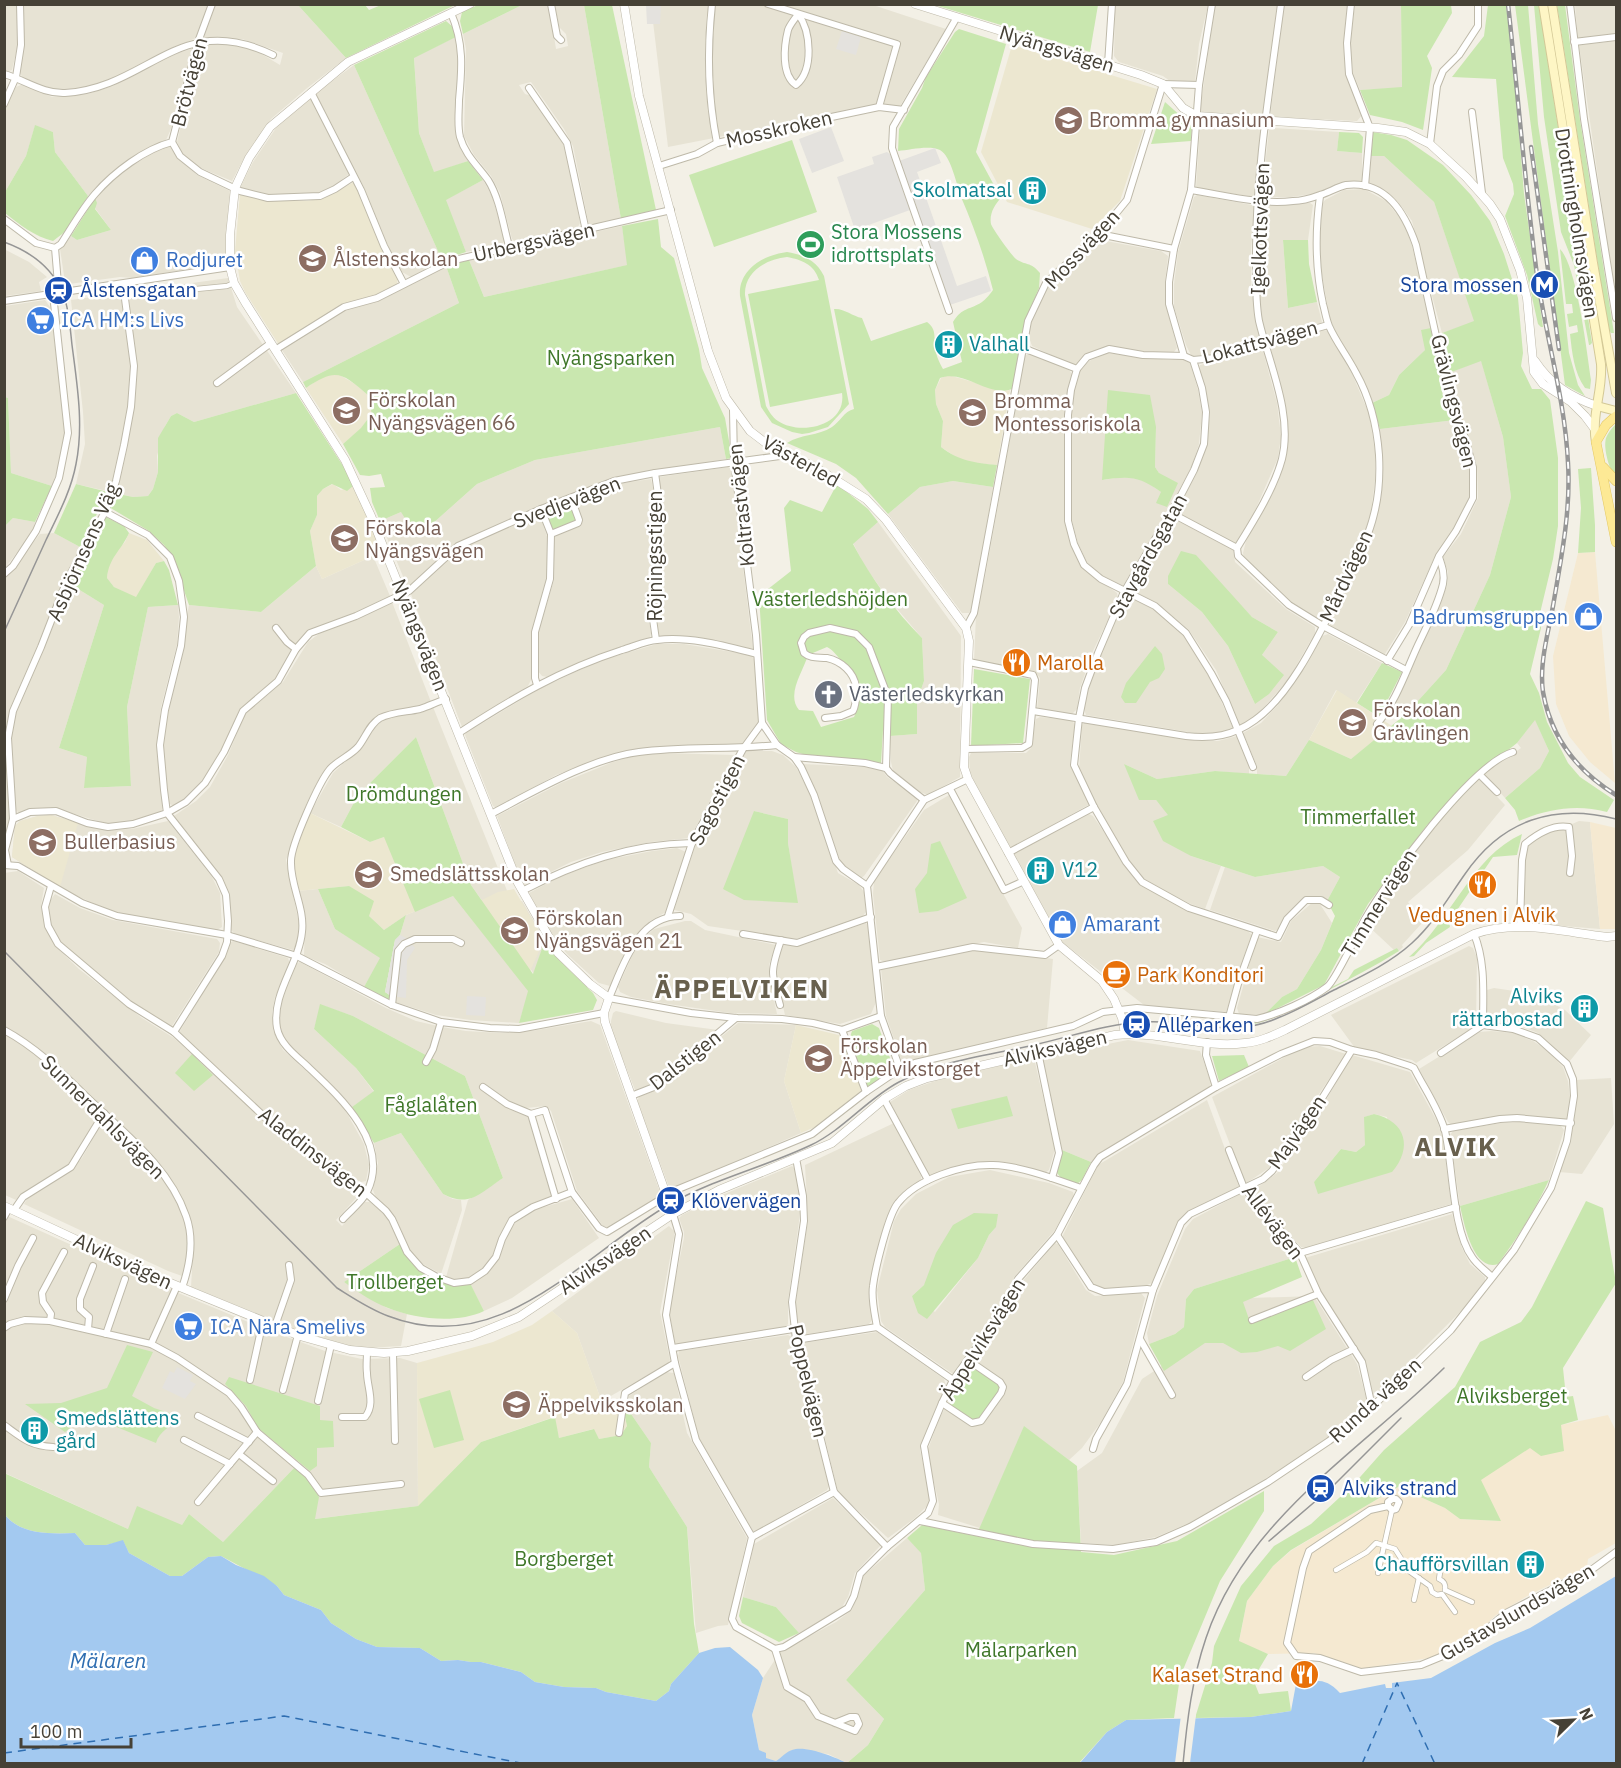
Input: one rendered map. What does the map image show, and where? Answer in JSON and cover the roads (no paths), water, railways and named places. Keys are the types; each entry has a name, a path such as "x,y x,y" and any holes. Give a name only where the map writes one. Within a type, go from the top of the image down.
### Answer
{"main road":[{"name":"Drottningholmsvägen","path":"1543,4 1600,364 1601,387 1594,428 1596,442"},
{"name":"Drottningholmsvägen","path":"1552,4 1617,393"},
{"path":"1596,406 1617,411"},
{"path":"1617,416 1606,425 1596,442 1617,543"},
{"path":"1601,465 1617,481"}],"street":[{"path":"4,105 16,77 21,45 20,4"},
{"name":"Brötvägen","path":"55,248 61,244 94,195 104,185 151,150 172,142 198,42 212,4"},
{"name":"Nyängsvägen","path":"470,4 348,62 270,127 249,158 236,188 230,235 230,267 234,283 345,460 403,593 522,891 558,953 590,984 609,998 691,1013 736,1018 782,1019 843,1030"},
{"path":"551,4 557,36 561,40"},
{"name":"Västerled","path":"624,4 639,96 708,351 726,398 750,430 767,444 815,467 866,500 886,520 966,628"},
{"path":"711,4 708,42 713,123 717,143"},
{"path":"768,4 897,44 879,107"},
{"name":"Nyängsvägen","path":"915,4 1015,37 1108,64 1163,84 1199,85"},
{"path":"1108,64 1112,4"},
{"path":"1192,360 1184,356 1169,304 1169,282 1174,249 1191,190 1199,85 1212,4"},
{"name":"Igelkottsvägen","path":"1237,548 1253,522 1282,458 1285,435 1281,403 1259,319 1256,288 1259,200 1266,121 1281,4"},
{"path":"1191,190 1259,200 1293,201 1320,196 1344,185 1365,186 1370,128 1349,74 1347,43 1352,4"},
{"path":"1430,144 1437,86 1443,71 1459,55 1478,26 1478,4"},
{"name":"Drottningholmsvägen","path":"1570,4 1586,130 1617,318"},
{"path":"452,13 463,56 458,121 460,136 471,159 488,181 495,196 509,246"},
{"path":"798,14 804,21 808,36 804,75 796,85 787,73 785,52 789,28 798,14"},
{"path":"949,311 892,148 893,127 957,17"},
{"path":"1574,42 1617,38"},
{"path":"4,74 52,92 82,91 112,83 167,53 198,42 228,40 242,42 273,55"},
{"path":"1163,84 1183,108 1197,116 1406,132 1430,144 1482,193 1500,219 1520,270 1527,298 1534,372 1543,384 1571,402 1594,428"},
{"name":"Mossvägen","path":"966,628 974,613 1028,321 1046,283 1099,234 1127,200 1163,84"},
{"path":"529,88 567,143 586,231"},
{"path":"311,92 361,190 384,246 404,284"},
{"name":"Mosskroken","path":"659,166 697,154 717,143 879,107 904,110"},
{"path":"1472,112 1482,193"},
{"path":"172,142 180,156 192,167 240,192 268,198 320,196 353,177"},
{"name":"Grävlingsvägen","path":"1365,186 1389,197 1408,222 1416,245 1449,395 1473,467 1473,498 1456,531 1439,556 1409,625 1387,661"},
{"name":"Mårdvägen","path":"1033,711 1205,738 1222,736 1257,719 1273,704 1290,682 1323,626 1365,543 1374,513 1379,480 1379,456 1373,414 1358,375 1328,325 1320,291 1315,246 1320,196"},
{"name":"Urbergsvägen","path":"217,383 273,347 344,307 377,298 450,261 671,210"},
{"path":"4,219 36,243 55,248 58,284 53,294 68,433 59,478 36,531 13,566 4,574"},
{"path":"1099,234 1174,249"},
{"path":"4,301 230,267"},
{"path":"125,296 227,286 234,283"},
{"name":"Asbjörnsens Väg","path":"5,850 13,819 8,738 13,711 67,580 105,512 116,481 131,407 134,366 123,284"},
{"name":"Lokattsvägen","path":"1192,360 1215,358 1328,325"},
{"path":"1023,348 1077,369 1071,390 1068,415 1068,521 1074,544 1084,565 1101,579 1155,606 1186,633 1211,673 1253,767"},
{"name":"Lokattsvägen","path":"1077,369 1087,357 1109,349 1143,355 1184,356"},
{"path":"1534,359 1546,378 1573,397 1596,406"},
{"name":"Stavgårdsgatan","path":"1192,360 1202,388 1206,412 1204,444 1194,470 1172,513 1124,592 1098,653 1085,688 1074,765 1094,807 1126,862 1142,882 1189,908 1278,937 1287,919 1306,900 1321,900 1329,905"},
{"name":"Koltrastvägen","path":"733,410 735,462 757,654 762,723"},
{"name":"Svedjevägen","path":"296,649 310,633 356,616 409,591 458,546 541,509 614,481 655,473 787,455"},
{"name":"Röjningsstigen","path":"655,473 659,502 652,612 656,640"},
{"path":"550,534 578,523 571,498"},
{"path":"537,684 535,632 550,579 550,534 541,509"},
{"path":"105,512 148,536 170,557 179,581 184,616 182,636 165,710 160,745 167,813 219,879 226,895 228,921 222,956 174,1032"},
{"path":"1172,513 1237,548 1238,556 1282,599 1323,626 1407,670"},
{"path":"1377,724 1385,715 1432,614 1443,584 1444,571 1439,556"},
{"path":"13,819 41,810 56,811 87,823 108,827 133,824 167,813 194,796 206,783 224,752 243,711 278,681 296,649 276,628"},
{"path":"825,718 848,714 856,705 855,680 846,667 829,658 806,656 802,648 801,643 804,637 814,631 830,628 856,634 869,647 888,697 886,768"},
{"path":"966,628 969,641 969,662 964,767 968,779 1059,945 1102,981 1119,1010 1125,1034"},
{"path":"459,733 537,684 599,658 656,640 684,640 713,644 757,654"},
{"path":"964,749 1022,748 1029,744 1035,680 1033,675 969,662"},
{"path":"342,1220 366,1193 373,1164 369,1143 361,1128 336,1093 287,1047 277,1029 280,995 297,956 302,932 302,917 294,889 291,860 296,840 330,770 357,748 370,728 382,717 420,709 446,699"},
{"path":"762,723 777,745 794,757 814,795 836,861 843,869 867,886"},
{"name":"Sagostigen","path":"668,916 692,843 743,749 762,723"},
{"path":"491,814 558,778 613,758 637,752 743,749 777,745"},
{"name":"Timmervägen","path":"1329,986 1369,912 1424,835 1480,775 1503,755 1513,752"},
{"path":"794,757 865,763 886,768 924,800"},
{"path":"1480,775 1497,792"},
{"path":"900,1069 881,1016 867,886 924,800 968,779"},
{"path":"950,789 1004,890 1024,881"},
{"path":"1008,853 1094,807"},
{"path":"1520,926 1522,860 1525,844 1544,830 1569,826 1572,856 1570,873"},
{"path":"522,891 586,861 651,846 692,843"},
{"path":"5,850 6,865 18,866 82,903 117,916 227,935 297,956 392,1005 441,1022 519,1029 604,1012"},
{"name":"Aladdinsvägen","path":"51,886 45,907 48,926 58,944 129,1004 174,1032 288,1139 366,1193 392,1219 407,1252 421,1268 436,1277 454,1282 470,1281 485,1271 496,1257 512,1220 533,1207 572,1192"},
{"path":"680,916 668,916 636,940 609,998 604,1012 605,1022 679,1234 666,1315 675,1363 696,1440 752,1537 732,1619 736,1627 775,1649 787,1687 807,1699 818,1716 836,1724"},
{"path":"743,934 797,943 871,917"},
{"name":"Alviksvägen","path":"9,1208 180,1287 298,1335 367,1353 416,1350 472,1336 509,1322 539,1305 673,1214 718,1190 832,1143 884,1099 906,1086 927,1078 1125,1034 1235,1044 1267,1038 1474,934 1497,928 1520,926 1607,938 1617,942"},
{"path":"1229,1017 1257,931"},
{"path":"1441,1053 1483,1025 1481,965 1474,934"},
{"name":"Alviksvägen","path":"1607,938 1617,936"},
{"path":"392,1005 398,951 404,944 415,939 453,939 461,943"},
{"path":"780,1005 772,977 772,967 781,940"},
{"path":"876,967 973,947 1046,955 1059,945"},
{"name":"Alviksvägen","path":"572,1192 600,1228 607,1232 667,1195 812,1134 900,1069 944,1055 1073,1026 1103,1012 1137,1008 1257,1019 1270,1016 1329,986"},
{"path":"866,1092 843,1030 881,1016"},
{"name":"Dalstigen","path":"631,1096 654,1087 736,1018"},
{"path":"426,1062 433,1049 441,1022"},
{"name":"Runda vägen","path":"920,1521 1033,1544 1113,1549 1156,1542 1190,1527 1268,1482 1329,1441 1372,1407 1451,1330 1514,1250 1551,1188 1567,1141 1574,1096 1567,1064 1538,1038 1513,1029 1483,1025"},
{"name":"Sunnerdahlsvägen","path":"4,1030 47,1059 144,1152 169,1181 186,1215 191,1236 188,1271 151,1344"},
{"name":"Äppelviksvägen","path":"775,1649 784,1647 848,1608 860,1574 887,1547 928,1513 933,1501 924,1446 942,1403 953,1380 1002,1312 1018,1279 1057,1235 1094,1165 1101,1157 1216,1087 1281,1054 1314,1041 1330,1042 1414,1068 1442,1120 1456,1208 1466,1246 1472,1258 1492,1277"},
{"path":"1207,1042 1206,1055 1216,1087"},
{"name":"Majvägen","path":"1093,1449 1096,1439 1126,1384 1153,1290 1181,1223 1190,1214 1263,1179 1272,1171 1316,1108 1352,1050"},
{"path":"1038,1052 1059,1153 1052,1178"},
{"path":"483,1088 507,1104 531,1114 545,1110 572,1192"},
{"path":"884,1099 928,1180"},
{"path":"4,1216 9,1208 27,1194 71,1167 80,1157 104,1113"},
{"path":"531,1114 556,1199"},
{"path":"1444,1129 1518,1118 1571,1123"},
{"name":"Allévägen","path":"1229,1150 1244,1188 1300,1252 1318,1294 1362,1362 1372,1407"},
{"name":"Poppelvägen","path":"796,1158 803,1196 804,1221 792,1302 793,1329 834,1492 887,1547"},
{"path":"877,1327 872,1288 890,1220 898,1204 916,1187 954,1170 993,1165 1052,1178 1081,1188"},
{"path":"1300,1252 1456,1208"},
{"path":"1057,1235 1091,1287 1104,1292 1147,1288 1153,1290"},
{"path":"4,1299 33,1238"},
{"path":"50,1321 51,1314 43,1302 42,1293 52,1279 59,1257 64,1252"},
{"path":"275,1326 291,1280 289,1265"},
{"path":"88,1329 89,1317 80,1309 80,1299 93,1266"},
{"path":"106,1334 125,1279"},
{"path":"1252,1320 1318,1294"},
{"path":"5,1327 25,1320 50,1321 151,1344 177,1358 229,1393 257,1432 308,1475 321,1493 401,1484"},
{"path":"250,1380 263,1321"},
{"path":"796,1340 877,1327 953,1380"},
{"path":"673,1348 793,1329"},
{"path":"283,1390 298,1335"},
{"path":"1140,1338 1172,1395"},
{"path":"318,1401 330,1345"},
{"path":"1305,1377 1331,1360 1354,1349"},
{"path":"342,1417 365,1417 370,1411 367,1353"},
{"path":"393,1353 395,1441"},
{"path":"942,1403 972,1423 977,1423 981,1421 1001,1393 1003,1387 1000,1382 969,1360"},
{"path":"619,1433 625,1393 675,1363"},
{"path":"198,1416 249,1442"},
{"path":"4,1425 28,1442 38,1446 53,1447"},
{"path":"198,1502 257,1432"},
{"path":"184,1440 230,1464"},
{"path":"238,1454 273,1481"},
{"path":"752,1537 834,1492"},
{"path":"1378,1573 1390,1508"},
{"name":"Gustavslundsvägen","path":"1390,1508 1370,1510 1309,1551 1303,1568 1287,1643 1296,1656 1320,1658 1360,1672 1421,1665 1455,1651 1480,1635 1506,1613 1594,1568 1617,1552"},
{"path":"1336,1569 1367,1552 1376,1543 1395,1549 1409,1571 1430,1586 1432,1592 1437,1595 1443,1592 1446,1586 1439,1579 1432,1580 1430,1586"},
{"path":"1439,1579 1441,1566"},
{"path":"1414,1600 1419,1578"},
{"path":"1443,1592 1472,1602"},
{"path":"1443,1592 1455,1612"}],"water":[{"name":"Mälaren","path":"5,1515 12,1522 28,1530 75,1533 85,1545 106,1545 123,1540 129,1553 170,1576 182,1576 208,1557 221,1556 236,1565 264,1576 284,1595 321,1610 331,1623 356,1639 377,1647 420,1648 441,1661 481,1662 521,1672 535,1682 564,1687 596,1688 656,1701 669,1691 671,1684 699,1653 715,1648 730,1647 758,1670 763,1678 752,1715 759,1750 766,1753 766,1758 776,1761 790,1751 805,1749 820,1752 847,1763 5,1763"},
{"path":"1616,1576 1616,1763 1079,1764 1107,1732 1126,1720 1251,1717 1291,1711 1296,1684 1309,1681 1324,1682 1340,1693 1385,1684 1386,1688 1392,1688 1392,1683 1431,1678 1495,1643 1530,1628"}],"tram line":[{"path":"4,242 38,261 52,274 62,291 69,318 80,419 76,464 71,484 4,632"},
{"path":"4,951 337,1288 388,1316 429,1326 468,1324 504,1313 538,1296 637,1225 687,1195 794,1153 823,1139 876,1097 899,1082 950,1063 1118,1025 1163,1022 1228,1028 1262,1024 1364,975 1403,951 1427,927 1480,855 1495,840 1513,829 1531,820 1571,813 1616,819"},
{"path":"1183,1764 1191,1700 1206,1638 1224,1596 1248,1557 1276,1522 1308,1490 1444,1368"},
{"path":"1269,1541 1332,1487 1401,1418"}],"railway":[{"path":"1508,4 1537,275 1563,415 1569,481 1565,535 1543,660 1543,692 1552,724 1568,752 1589,775 1616,795"},
{"path":"1531,147 1559,349"}],"place":[{"name":"Bromma gymnasium","path":"1068,120"},
{"name":"Skolmatsal","path":"1033,190"},
{"name":"Stora Mossens idrottsplats","path":"810,244"},
{"name":"Ålstensskolan","path":"312,259"},
{"name":"Rodjuret","path":"145,260"},
{"name":"Stora mossen","path":"1544,285"},
{"name":"Ålstensgatan","path":"59,290"},
{"name":"ICA HM:s Livs","path":"40,320"},
{"name":"Valhall","path":"948,344"},
{"name":"Förskolan Nyängsvägen 66","path":"347,411"},
{"name":"Bromma Montessoriskola","path":"973,413"},
{"name":"Förskola Nyängsvägen","path":"344,539"},
{"name":"Badrumsgruppen","path":"1589,617"},
{"name":"Marolla","path":"1016,663"},
{"name":"Västerledskyrkan","path":"828,694"},
{"name":"Förskolan Grävlingen","path":"1352,722"},
{"name":"Bullerbasius","path":"43,842"},
{"name":"V12","path":"1041,870"},
{"name":"Smedslättsskolan","path":"369,874"},
{"name":"Vedugnen i Alvik","path":"1482,884"},
{"name":"Amarant","path":"1062,924"},
{"name":"Förskolan Nyängsvägen 21","path":"514,930"},
{"name":"Park Konditori","path":"1116,975"},
{"name":"Alviks rättarbostad","path":"1584,1008"},
{"name":"Alléparken","path":"1136,1025"},
{"name":"Förskolan Äppelvikstorget","path":"819,1058"},
{"name":"Klövervägen","path":"670,1201"},
{"name":"ICA Nära Smelivs","path":"189,1327"},
{"name":"Äppelviksskolan","path":"517,1405"},
{"name":"Smedslättens gård","path":"35,1430"},
{"name":"Alviks strand","path":"1321,1488"},
{"name":"Chaufförsvillan","path":"1530,1564"},
{"name":"Kalaset Strand","path":"1304,1675"}],"district":[{"name":"ÄPPELVIKEN","path":"742,989"},
{"name":"ALVIK","path":"1456,1147"}],"park label":[{"name":"Nyängsparken","path":"611,358"},
{"name":"Västerledshöjden","path":"830,599"},
{"name":"Drömdungen","path":"404,794"},
{"name":"Timmerfallet","path":"1358,817"},
{"name":"Fåglalåten","path":"431,1105"},
{"name":"Trollberget","path":"395,1282"},
{"name":"Alviksberget","path":"1512,1396"},
{"name":"Borgberget","path":"564,1559"},
{"name":"Mälarparken","path":"1021,1650"}]}
